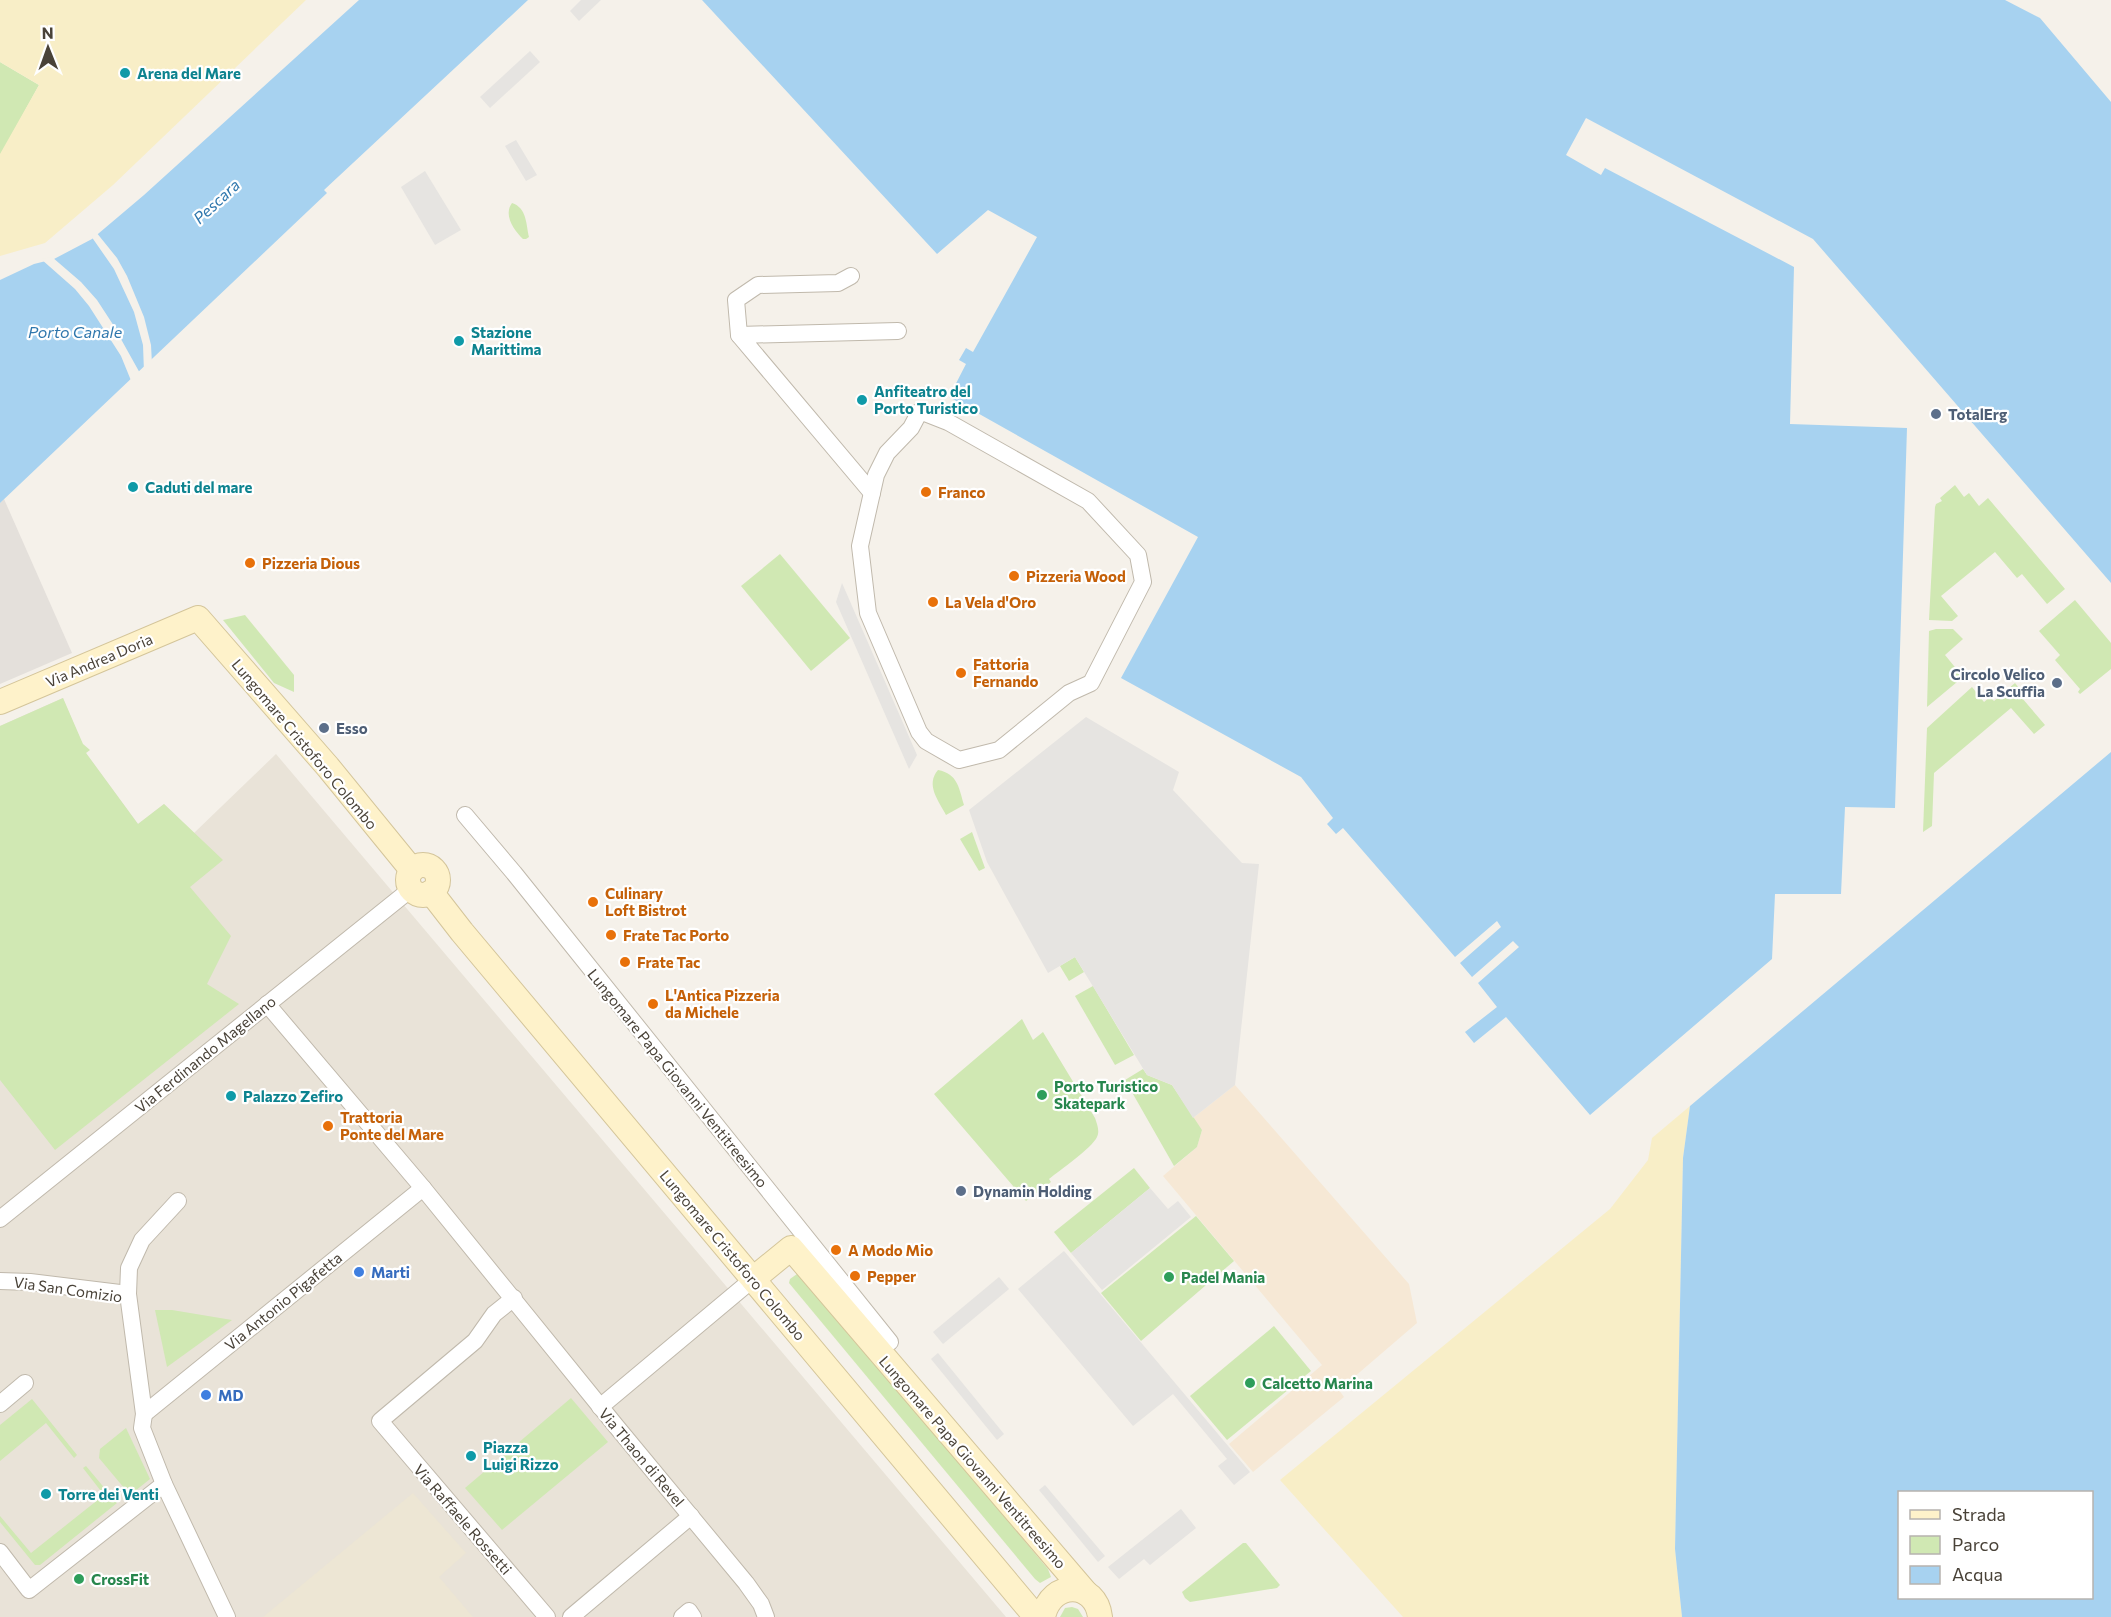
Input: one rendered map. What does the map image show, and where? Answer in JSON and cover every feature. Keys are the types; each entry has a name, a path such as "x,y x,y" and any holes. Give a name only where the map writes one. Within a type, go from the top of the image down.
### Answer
{"street":[{"path":"851,276 838,283 758,285 736,300 739,335 872,493"},
{"path":"739,335 898,330"},
{"path":"920,411 948,422 1088,501 1138,555 1143,582 1090,683 1069,693 999,750 959,760 926,741 919,732 868,613 860,546 872,493 876,475 887,453 911,428 920,411"},
{"name":"Via Andrea Doria","path":"0,702 198,618"},
{"name":"Lungomare Cristoforo Colombo","path":"198,618 328,767 418,884 462,932 1036,1617"},
{"name":"Lungomare Papa Giovanni Ventitreesimo","path":"465,815 890,1342"},
{"name":"Via Ferdinando Magellano","path":"0,1219 418,884"},
{"name":"Via Thaon di Revel","path":"267,1004 423,1188 600,1407 747,1583 761,1604 766,1617"},
{"name":"Via Antonio Pigafetta","path":"144,1414 423,1188"},
{"path":"178,1201 142,1240 129,1268 129,1300 144,1414 142,1428 164,1484 227,1617"},
{"name":"Lungomare Papa Giovanni Ventitreesimo","path":"753,1279 791,1248 1098,1605 1100,1617"},
{"path":"600,1407 753,1279"},
{"name":"Via San Comizio","path":"0,1281 30,1282 129,1300"},
{"name":"Via Raffaele Rossetti","path":"514,1298 494,1314 475,1341 380,1421 547,1617"},
{"path":"0,1404 25,1383"},
{"path":"0,1552 29,1590 164,1484"},
{"path":"571,1617 691,1516"},
{"path":"1043,1617 1045,1607 1057,1593 1076,1589 1086,1593"},
{"path":"682,1617 689,1611 693,1617"}],"shaded area":[{"path":"581,0 601,0 579,21 570,11"},
{"path":"530,51 540,62 490,108 480,97"},
{"path":"516,140 537,175 526,181 505,146"},
{"path":"425,171 461,230 435,245 401,187"},
{"path":"4,499 72,653 0,684 0,503"},
{"path":"842,583 917,755 909,769 836,602"},
{"path":"63,698 86,753 138,824 164,804 194,833 276,754 1006,1617 0,1617 0,726"},
{"path":"1086,717 1179,772 1173,790 1242,863 1259,864 1235,1085 1193,1118 1172,1085 1147,1075 1075,957 1048,973 987,862 969,810"},
{"path":"1235,1085 1409,1284 1417,1323 1339,1390 1344,1397 1253,1472 1229,1444 1322,1365 1163,1176 1197,1147 1202,1130 1193,1118"},
{"path":"1150,1188 1168,1209 1178,1201 1191,1217 1102,1290 1071,1253"},
{"path":"1064,1251 1250,1472 1234,1485 1218,1466 1227,1459 1173,1394 1133,1426 1018,1289"},
{"path":"999,1277 1009,1289 943,1344 933,1332"},
{"path":"938,1353 1004,1434 997,1440 931,1359"},
{"path":"1045,1485 1105,1556 1098,1562 1039,1490"},
{"path":"413,1493 466,1553 439,1577 473,1617 263,1617"},
{"path":"1181,1509 1196,1528 1150,1565 1144,1559 1119,1579 1108,1567"}],"green space":[{"path":"0,62 39,85 0,156"},
{"path":"512,203 521,209 525,217 529,237 526,239 523,239 513,227 509,217"},
{"path":"1955,485 1964,497 1969,493 1979,506 1988,498 2065,589 2047,604 2022,574 2017,578 1995,552 1941,596 1958,616 1952,621 1929,620 1935,507 1942,501 1940,498"},
{"path":"780,554 850,638 811,671 741,586"},
{"path":"2075,600 2111,643 2111,669 2080,694 2078,692 2080,689 2055,660 2060,655 2039,631"},
{"path":"245,615 294,675 294,692 274,683 223,620"},
{"path":"1953,629 1963,639 1945,655 1963,677 1927,707 1929,631"},
{"path":"2015,683 2019,688 2016,691 2045,725 2034,734 2011,708 1934,773 1932,826 1923,832 1927,728 1972,687 1984,702 1990,697 1994,701"},
{"path":"63,698 83,744 90,750 86,753 138,824 164,804 223,860 190,887 231,936 207,984 239,1004 55,1150 0,1080 0,726"},
{"path":"938,770 954,778 964,805 946,815 934,793 933,781"},
{"path":"972,832 985,868 979,871 960,839"},
{"path":"1075,957 1084,972 1069,981 1060,966"},
{"path":"1093,986 1134,1055 1115,1065 1075,996"},
{"path":"1022,1019 1033,1040 1043,1032 1095,1118 1098,1130 1097,1137 1089,1147 1049,1179 1051,1182 1026,1201 934,1094"},
{"path":"1143,1069 1147,1075 1172,1085 1202,1130 1197,1147 1174,1166 1125,1080"},
{"path":"1134,1168 1150,1188 1071,1253 1054,1232"},
{"name":"Padel Mania","path":"1196,1216 1234,1261 1141,1341 1101,1293"},
{"path":"797,1274 802,1274 1048,1569 1051,1577 1040,1583 1035,1579 789,1283 790,1279"},
{"path":"155,1310 172,1310 232,1320 167,1367"},
{"name":"Calcetto Marina","path":"1274,1326 1311,1371 1227,1440 1190,1396"},
{"path":"571,1398 608,1442 502,1530 465,1488"},
{"path":"32,1399 77,1455 74,1458 46,1423 0,1461 0,1425"},
{"path":"126,1428 150,1479 130,1495 99,1458 100,1449"},
{"path":"86,1466 117,1503 40,1565 35,1565 0,1522 0,1516 31,1553 104,1495 83,1468"},
{"path":"1243,1543 1246,1543 1280,1585 1277,1588 1190,1602 1185,1598 1182,1592"},
{"path":"1065,1608 1078,1609 1083,1617 1060,1617"}],"sand":[{"name":"Arena del Mare","path":"0,0 306,0 113,185 45,243 0,256 0,154 39,85 0,62"},
{"path":"1690,1106 1683,1158 1675,1549 1682,1617 1403,1617 1280,1480 1610,1209 1648,1160 1652,1138"}],"water":[{"name":"Porto Canale","path":"359,0 528,0 324,190 327,193 0,503 0,280 34,264 54,259 92,239 144,195"},
{"path":"702,0 2005,0 2040,18 2111,102 2111,583 1813,239 1586,118 1566,155 1601,175 1605,168 1794,267 1790,424 1907,428 1895,808 1845,807 1841,894 1775,894 1772,959 1590,1115 1506,1017 1474,1043 1465,1032 1497,1007 1478,983 1519,947 1513,941 1472,977 1460,963 1501,927 1497,921 1455,957 1343,828 1336,834 1327,824 1333,818 1301,777 1121,678 1198,537 949,397 966,364 959,360 966,348 973,352 1037,237 988,210 937,254"},
{"path":"2111,752 2111,1617 1682,1617 1675,1549 1683,1158 1690,1106"}],"pier":[{"path":"96,232 117,258 144,317 151,345 152,364 144,372 143,345 134,312 114,269 91,236"},
{"path":"52,257 81,282 97,300 112,323 141,375 132,383 121,356 89,306 75,289 41,259"}],"place":[{"name":"Arena del Mare","path":"125,73"},
{"name":"Stazione Marittima","path":"459,341"},
{"name":"Anfiteatro del Porto Turistico","path":"862,400"},
{"name":"TotalErg","path":"1936,414"},
{"name":"Caduti del mare","path":"133,487"},
{"name":"Franco","path":"926,492"},
{"name":"Pizzeria Dious","path":"250,563"},
{"name":"Pizzeria Wood","path":"1014,576"},
{"name":"La Vela d'Oro","path":"933,602"},
{"name":"Fattoria Fernando","path":"961,673"},
{"name":"Circolo Velico La Scuffia","path":"2057,683"},
{"name":"Esso","path":"324,728"},
{"name":"Culinary Loft Bistrot","path":"593,902"},
{"name":"Frate Tac Porto","path":"611,935"},
{"name":"Frate Tac","path":"625,962"},
{"name":"L'Antica Pizzeria da Michele","path":"653,1004"},
{"name":"Porto Turistico Skatepark","path":"1042,1095"},
{"name":"Palazzo Zefiro","path":"231,1096"},
{"name":"Trattoria Ponte del Mare","path":"328,1126"},
{"name":"Dynamin Holding","path":"961,1191"},
{"name":"A Modo Mio","path":"836,1250"},
{"name":"Marti","path":"359,1272"},
{"name":"Pepper","path":"855,1276"},
{"name":"Padel Mania","path":"1169,1277"},
{"name":"Calcetto Marina","path":"1250,1383"},
{"name":"MD","path":"206,1395"},
{"name":"Piazza Luigi Rizzo","path":"471,1456"},
{"name":"Torre dei Venti","path":"46,1494"},
{"name":"CrossFit","path":"79,1579"}],"water label":[{"name":"Pescara","path":"216,201"}]}
